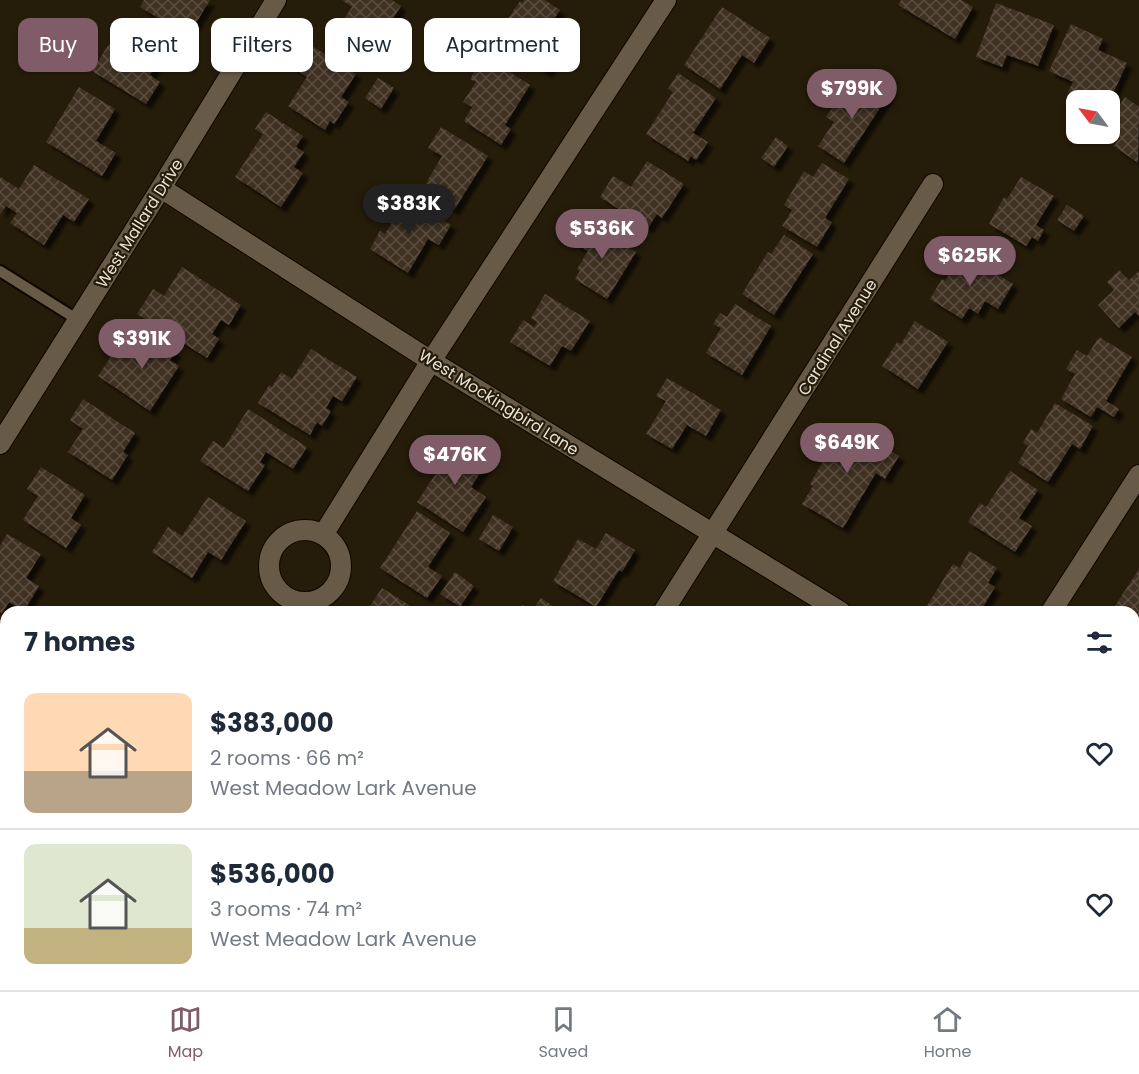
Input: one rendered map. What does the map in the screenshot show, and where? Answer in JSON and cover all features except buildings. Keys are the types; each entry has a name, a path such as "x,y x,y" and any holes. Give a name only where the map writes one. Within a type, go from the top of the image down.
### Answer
{"street":[{"name":"West Mallard Drive","path":"0,444 276,0"},
{"path":"323,535 431,361 666,0"},
{"name":"Cardinal Avenue","path":"667,606 933,184"},
{"name":"West Mockingbird Lane","path":"161,188 431,361 831,606"},
{"path":"1055,606 1139,475"}],"lane":[{"path":"0,271 78,320"}]}
